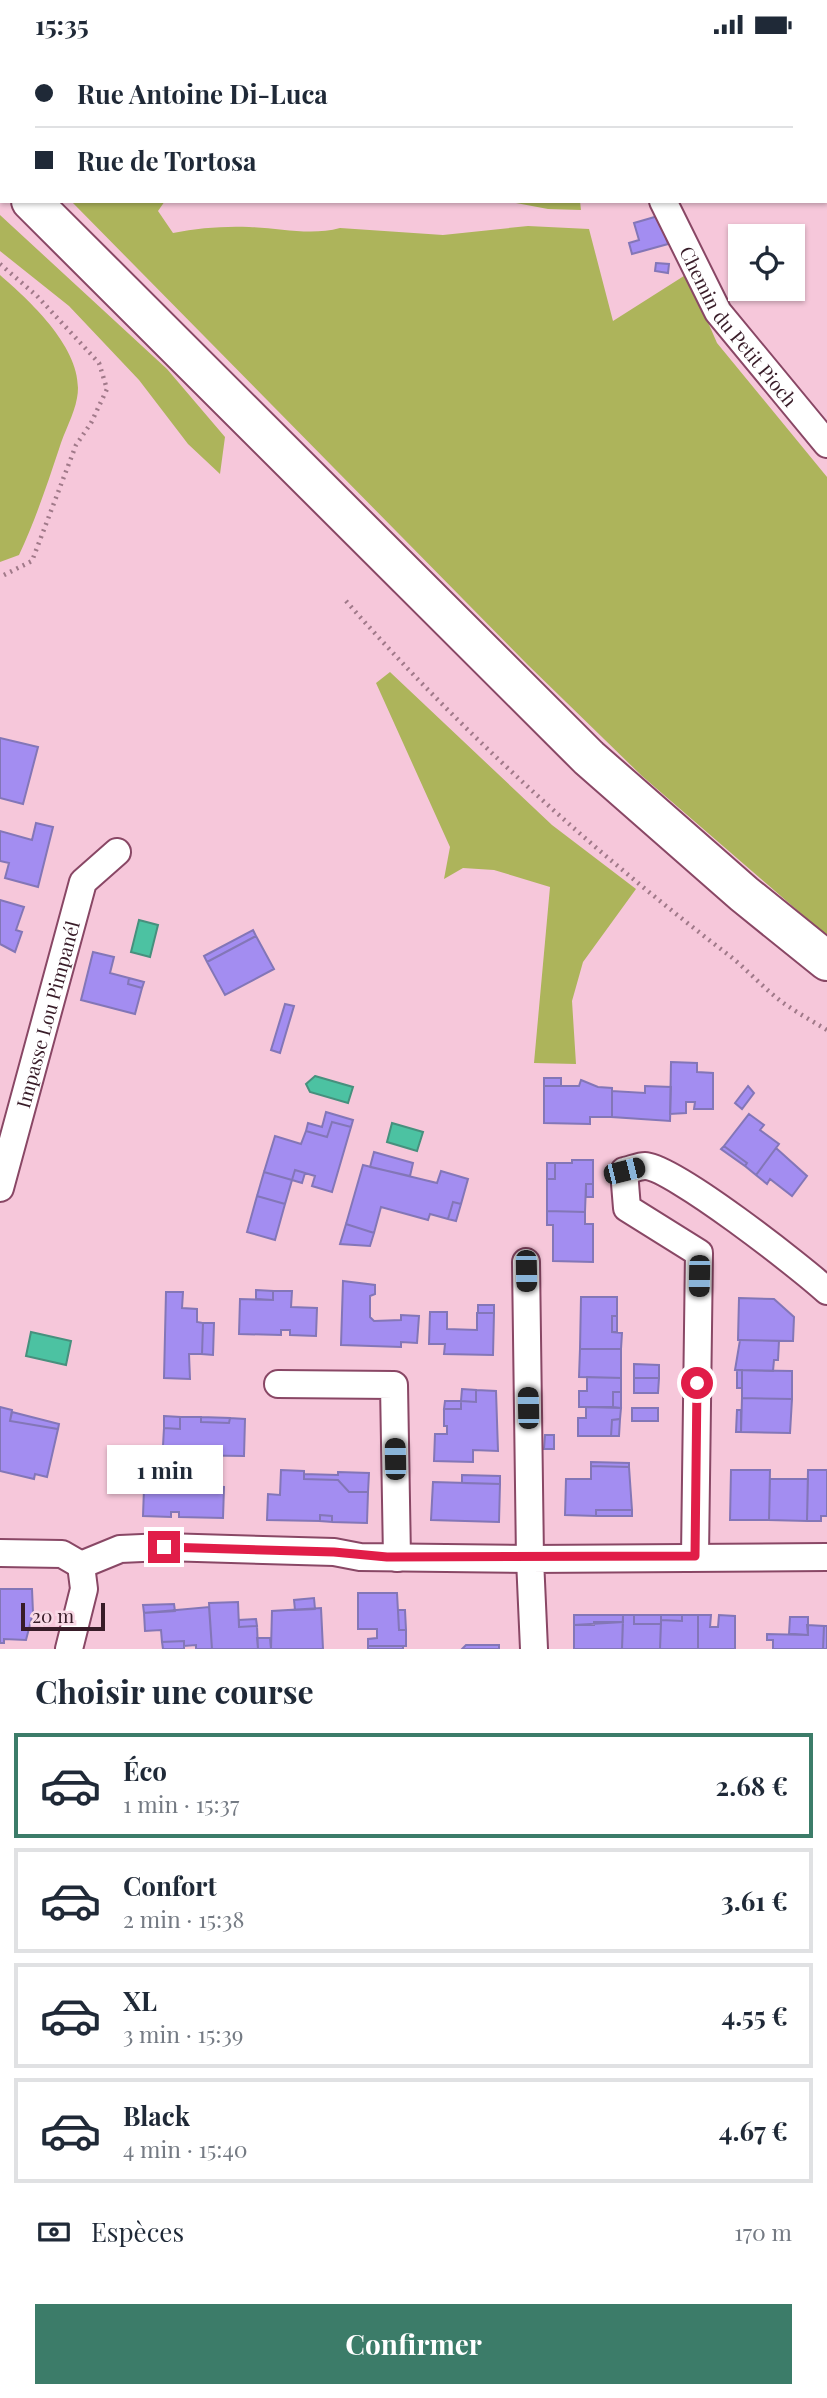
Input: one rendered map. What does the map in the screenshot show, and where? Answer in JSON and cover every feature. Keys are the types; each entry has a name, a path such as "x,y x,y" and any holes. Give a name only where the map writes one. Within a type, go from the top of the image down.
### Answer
{"highway":[{"path":"33,203 589,758 744,894 827,961"}],"street":[{"name":"Chemin du Petit Pioch","path":"664,203 718,313 827,445"},
{"name":"Impasse Lou Pimpanél","path":"0,1188 83,882 117,852"},
{"path":"695,1556 699,1253 627,1208 624,1171 646,1166 686,1185 807,1273 827,1291"},
{"path":"526,1262 530,1559 534,1649"},
{"path":"278,1384 394,1385 397,1558"},
{"path":"81,1565 120,1549 164,1547 334,1552 360,1557 397,1558 827,1557"},
{"path":"0,1553 62,1554 81,1565"},
{"path":"69,1649 84,1589 81,1565"}],"path":[{"path":"0,264 74,334 99,363 107,389 91,423 76,445 32,561 0,577"},
{"path":"346,601 388,649 544,800 683,920 743,965 781,1001 827,1030"}],"shaded area":[{"path":"73,203 164,203 158,211 173,233 230,227 306,231 340,228 443,235 528,226 589,229 613,321 687,274 717,343 827,477 827,936 642,776 528,665"},
{"path":"516,203 580,203 581,210 548,209"},
{"path":"0,215 167,369 225,437 220,474 188,444 139,380 69,306 0,251"},
{"path":"0,275 54,329 73,363 78,381 74,411 25,542 19,555 0,562"},
{"path":"390,672 552,825 636,889 583,962 572,1001 576,1064 534,1063 550,887 494,870 463,868 444,879 450,847 376,683"},
{"path":"139,920 158,925 150,957 131,952"},
{"path":"315,1076 353,1087 348,1103 310,1092 306,1084"},
{"path":"392,1123 423,1132 417,1151 387,1142"},
{"path":"31,1332 71,1341 66,1365 26,1356"}],"building":[{"path":"658,216 668,244 632,254 629,243 639,240 634,223"},
{"path":"656,263 669,264 668,273 655,271"},
{"path":"0,738 38,747 23,804 0,798"},
{"path":"36,823 53,827 38,887 5,878 9,863 0,861 0,831 32,840"},
{"path":"0,900 24,907 16,930 22,932 15,952 0,944"},
{"path":"253,930 256,936 207,962 204,956"},
{"path":"256,936 274,969 225,995 207,962"},
{"path":"93,952 114,957 110,973 129,978 128,984 142,988 135,1014 81,1000"},
{"path":"129,978 144,982 142,988 128,984"},
{"path":"285,1004 294,1006 280,1053 271,1050"},
{"path":"671,1062 697,1063 697,1072 713,1073 713,1109 694,1109 695,1102 686,1102 686,1113 670,1114"},
{"path":"544,1078 561,1078 561,1086 544,1086"},
{"path":"581,1080 598,1087 612,1088 612,1117 590,1117 590,1124 544,1123 544,1086 579,1086"},
{"path":"645,1086 671,1087 670,1121 612,1117 612,1091 645,1093"},
{"path":"748,1086 754,1093 742,1109 735,1103"},
{"path":"326,1112 353,1120 351,1127 332,1122 327,1137 306,1131 308,1123 322,1127"},
{"path":"749,1114 764,1125 760,1130 779,1144 756,1175 745,1166 747,1163 724,1146"},
{"path":"332,1122 351,1127 332,1192 312,1186 315,1176 295,1170 292,1180 264,1172 275,1136 301,1144 306,1131 327,1137"},
{"path":"724,1146 747,1163 745,1166 721,1149"},
{"path":"776,1148 807,1176 792,1196 770,1179 767,1184 756,1175"},
{"path":"374,1152 413,1163 410,1176 370,1167"},
{"path":"572,1160 593,1160 593,1184 586,1184 585,1212 547,1211 547,1179 555,1179 555,1163 572,1163"},
{"path":"547,1163 555,1163 555,1179 547,1179"},
{"path":"363,1165 437,1183 441,1171 468,1179 461,1204 453,1202 448,1219 430,1214 428,1220 381,1207 374,1233 346,1224"},
{"path":"295,1170 305,1173 302,1183 292,1180"},
{"path":"264,1172 292,1180 285,1204 257,1196"},
{"path":"586,1184 593,1184 593,1197 586,1197"},
{"path":"257,1196 285,1204 275,1240 247,1232"},
{"path":"453,1202 461,1204 456,1221 448,1219"},
{"path":"547,1211 585,1212 585,1224 593,1224 593,1262 553,1261 553,1225 547,1225"},
{"path":"346,1224 374,1233 370,1246 340,1244"},
{"path":"343,1281 375,1285 375,1294 370,1296 370,1317 374,1321 401,1320 401,1315 419,1316 417,1343 401,1342 401,1347 341,1345"},
{"path":"256,1290 273,1291 273,1300 256,1299"},
{"path":"273,1291 292,1291 291,1307 317,1308 316,1336 290,1335 290,1330 281,1330 281,1335 239,1334 240,1299 273,1300"},
{"path":"166,1292 183,1292 182,1308 197,1309 197,1322 203,1323 202,1354 189,1354 190,1379 164,1378"},
{"path":"581,1297 617,1297 617,1316 612,1316 612,1332 622,1333 621,1349 580,1349"},
{"path":"739,1298 774,1299 794,1317 793,1341 738,1340"},
{"path":"478,1305 494,1305 494,1313 478,1313"},
{"path":"430,1312 447,1312 447,1329 477,1330 477,1313 494,1313 493,1355 444,1354 445,1344 429,1344"},
{"path":"612,1316 617,1316 617,1332 612,1332"},
{"path":"203,1323 214,1323 213,1355 202,1354"},
{"path":"740,1340 779,1341 778,1360 774,1360 773,1371 735,1370"},
{"path":"580,1349 621,1349 621,1378 579,1377"},
{"path":"634,1364 659,1365 659,1378 634,1378"},
{"path":"737,1370 742,1370 742,1388 737,1388"},
{"path":"742,1370 792,1371 792,1399 742,1398"},
{"path":"587,1377 621,1378 621,1392 613,1392 613,1407 579,1407 579,1391 587,1391"},
{"path":"634,1378 659,1378 658,1393 634,1393"},
{"path":"462,1389 476,1390 476,1402 461,1401"},
{"path":"476,1390 496,1391 498,1451 473,1450 473,1462 434,1461 435,1434 447,1434 444,1409 461,1409 461,1401 476,1402"},
{"path":"613,1392 621,1392 621,1408 613,1407"},
{"path":"742,1398 792,1399 790,1433 741,1432"},
{"path":"445,1401 461,1401 461,1409 444,1409"},
{"path":"0,1407 12,1410 10,1421 58,1429 47,1477 35,1474 34,1479 0,1471"},
{"path":"586,1407 621,1408 620,1419 612,1420 611,1436 578,1436 578,1418 586,1418"},
{"path":"632,1408 658,1408 658,1421 632,1421"},
{"path":"737,1410 741,1410 741,1432 736,1432"},
{"path":"12,1412 59,1424 58,1429 10,1421"},
{"path":"164,1416 180,1417 180,1429 164,1428"},
{"path":"180,1417 201,1417 201,1422 229,1423 230,1418 245,1419 244,1456 173,1455 173,1446 163,1446 164,1428 180,1429"},
{"path":"201,1417 230,1418 229,1423 201,1422"},
{"path":"620,1419 619,1436 611,1436 612,1420"},
{"path":"545,1435 554,1435 554,1449 544,1449"},
{"path":"591,1462 629,1463 629,1467 591,1466"},
{"path":"591,1466 629,1467 632,1510 596,1510 596,1516 565,1515 566,1479 591,1479"},
{"path":"281,1470 304,1471 304,1479 338,1480 349,1492 368,1492 367,1523 332,1522 332,1516 320,1515 320,1521 267,1520 268,1494 280,1495"},
{"path":"731,1470 770,1470 769,1520 730,1520"},
{"path":"808,1470 827,1470 827,1516 821,1516 821,1521 807,1521"},
{"path":"338,1472 369,1473 368,1492 349,1492 338,1480 304,1479 304,1474 338,1475"},
{"path":"462,1475 500,1476 500,1484 462,1483"},
{"path":"157,1479 187,1480 187,1486 177,1486 170,1493 158,1492"},
{"path":"770,1479 808,1479 807,1521 769,1520"},
{"path":"187,1480 206,1480 206,1486 224,1487 223,1518 179,1517 179,1512 171,1512 171,1517 143,1516 144,1488 170,1493 177,1486 187,1486"},
{"path":"433,1482 500,1484 499,1522 431,1520"},
{"path":"596,1510 632,1510 632,1516 596,1516"},
{"path":"320,1515 332,1516 332,1522 320,1521"},
{"path":"0,1589 32,1589 33,1613 26,1640 4,1639 4,1643 0,1643"},
{"path":"358,1593 397,1593 399,1630 406,1630 406,1646 368,1646 368,1639 377,1638 377,1629 358,1629"},
{"path":"314,1598 315,1609 295,1610 294,1600"},
{"path":"238,1602 239,1627 257,1626 258,1649 212,1649 209,1603"},
{"path":"174,1604 175,1611 144,1613 143,1605"},
{"path":"209,1607 212,1649 196,1649 196,1645 184,1646 184,1641 162,1642 161,1630 145,1631 144,1613"},
{"path":"321,1608 323,1649 271,1649 272,1611"},
{"path":"398,1610 405,1610 406,1630 399,1630"},
{"path":"574,1615 623,1615 623,1622 574,1625"},
{"path":"623,1615 634,1615 634,1624 661,1624 660,1649 622,1649"},
{"path":"634,1615 661,1615 661,1624 634,1624"},
{"path":"661,1615 682,1615 682,1621 661,1620"},
{"path":"682,1615 698,1615 698,1649 660,1649 661,1620 682,1621"},
{"path":"698,1615 711,1615 710,1627 718,1627 719,1615 735,1616 735,1649 698,1649"},
{"path":"790,1617 808,1617 808,1635 789,1634"},
{"path":"256,1619 257,1626 239,1627 239,1620"},
{"path":"594,1622 623,1622 622,1649 574,1649 574,1625 594,1625"},
{"path":"807,1625 824,1626 823,1649 773,1649 773,1640 767,1640 767,1634 808,1635"},
{"path":"824,1626 827,1626 827,1649 823,1649"},
{"path":"257,1638 270,1638 271,1649 258,1649"},
{"path":"184,1641 184,1649 163,1649 162,1642"},
{"path":"466,1645 499,1645 499,1649 462,1649"},
{"path":"368,1646 403,1646 403,1649 368,1649"}],"route":[{"path":"164,1547 334,1552 360,1557 530,1559 695,1556 697,1383"}]}
